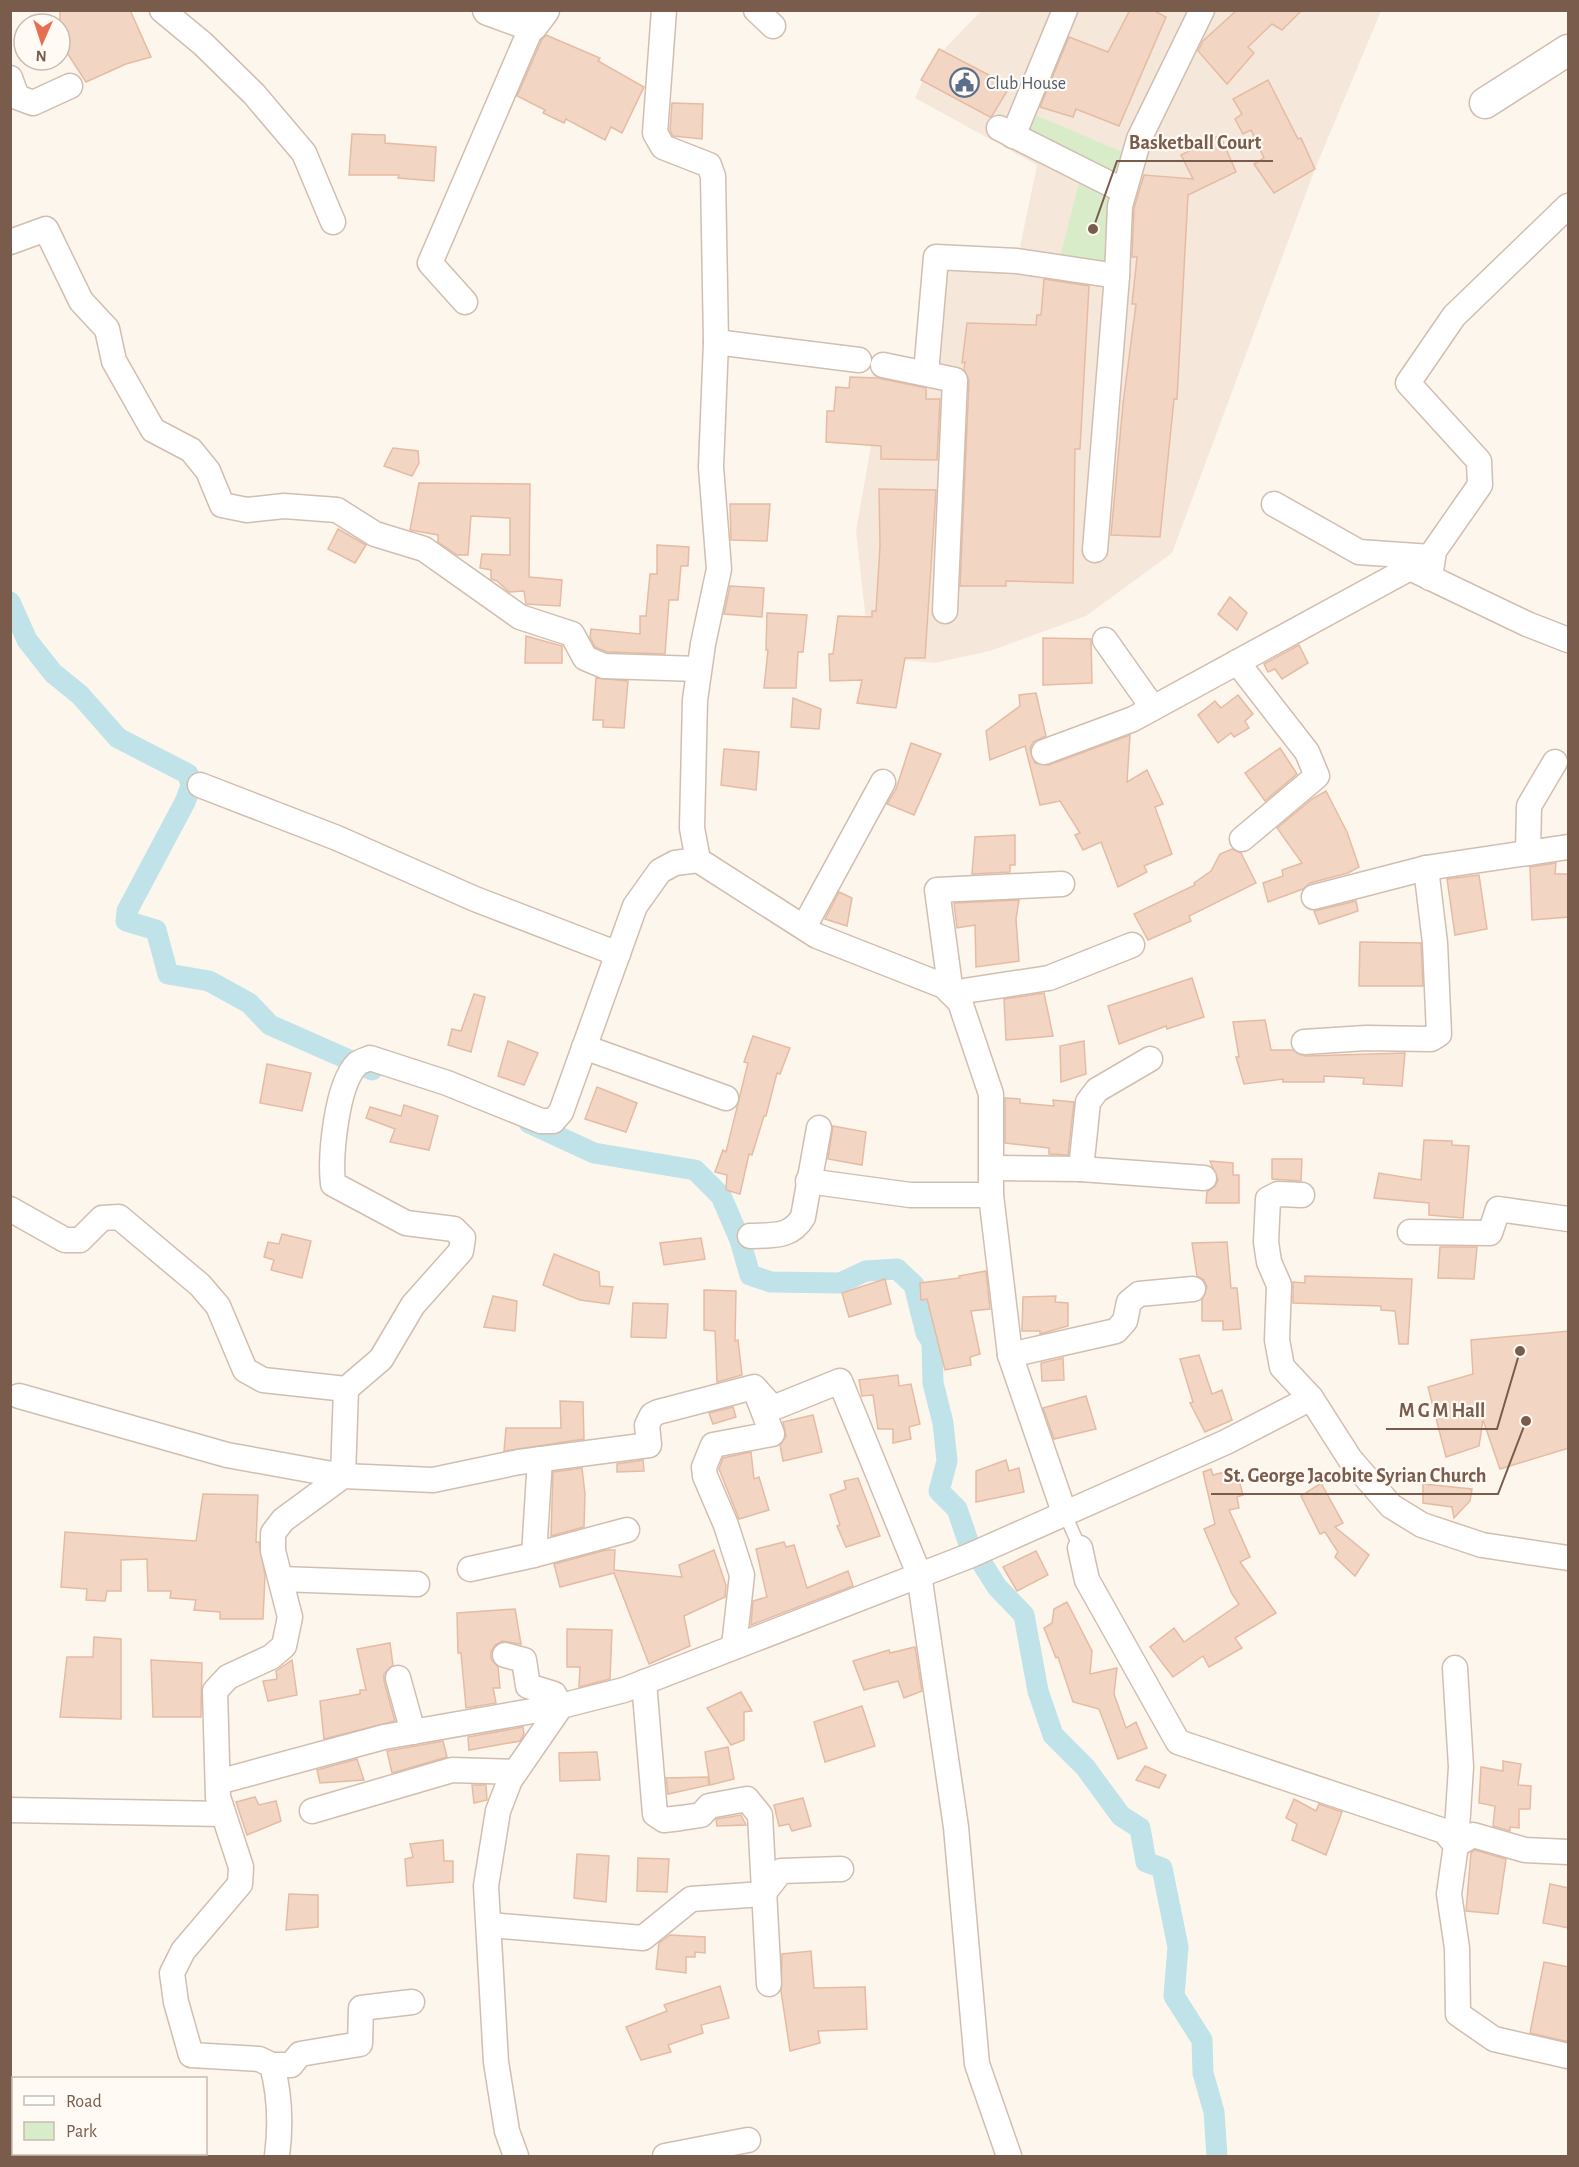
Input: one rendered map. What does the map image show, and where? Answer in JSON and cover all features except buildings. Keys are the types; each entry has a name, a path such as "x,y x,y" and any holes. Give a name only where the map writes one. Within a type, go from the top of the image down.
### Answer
{"street":[{"path":"162,10 203,44 254,94 304,153 333,222"},
{"path":"465,302 430,263 538,18 489,10"},
{"path":"664,10 655,133 663,147 709,165 713,176 716,342 711,467 719,569 695,700 692,828 698,860"},
{"path":"1065,10 1006,132 1124,191"},
{"path":"1095,550 1117,276 1120,206 1138,139 1202,10"},
{"path":"1485,103 1569,50"},
{"path":"10,78 17,97 33,103 70,86"},
{"path":"1432,568 1434,550 1480,485 1479,461 1408,382 1454,316 1569,206"},
{"path":"10,242 46,229 81,301 107,329 114,361 153,430 190,450 208,471 222,505 247,510 284,506 337,510 375,534 424,549 520,617 572,634 585,658 604,666 699,669"},
{"path":"926,373 936,257 1017,261 1117,276"},
{"path":"716,342 859,360"},
{"path":"883,365 955,380 945,610"},
{"path":"1274,504 1359,552 1432,568 1527,624 1569,640"},
{"path":"1044,752 1132,719 1410,568 1432,568"},
{"path":"1105,639 1153,708"},
{"path":"1237,662 1307,752 1317,776 1242,839"},
{"path":"1528,853 1530,806 1555,762"},
{"path":"804,927 883,782"},
{"path":"200,785 337,838 475,899 618,954"},
{"path":"1314,897 1426,868 1569,847"},
{"path":"10,1209 65,1240 80,1240 102,1218 119,1217 200,1285 218,1306 245,1370 263,1380 346,1389 381,1359 414,1305 460,1251 463,1238 454,1229 406,1223 333,1184 332,1170 335,1158 332,1146 335,1122 357,1065 370,1058 447,1083 541,1121 553,1121 561,1112 635,906 660,871 675,863 698,860 818,936 944,986 960,1002 991,1094 993,1168 991,1195 1010,1355 1064,1512"},
{"path":"1304,1042 1366,1038 1431,1039 1439,1034 1436,943 1426,868"},
{"path":"951,993 937,890 1062,884"},
{"path":"951,993 1049,978 1132,945"},
{"path":"584,1047 726,1098"},
{"path":"1081,1169 1088,1102 1097,1090 1150,1059"},
{"path":"750,1236 788,1233 797,1228 803,1217 819,1128"},
{"path":"993,1168 1081,1169 1204,1178"},
{"path":"808,1181 909,1195 991,1195"},
{"path":"1302,1195 1278,1194 1268,1199 1266,1242 1269,1262 1279,1285 1277,1340 1281,1367 1311,1398 1350,1459 1391,1506 1422,1525 1482,1545 1569,1558"},
{"path":"1410,1232 1490,1233 1498,1209 1569,1219"},
{"path":"1010,1355 1116,1331 1125,1322 1129,1302 1139,1294 1193,1289"},
{"path":"754,1387 773,1408 840,1381 919,1574 956,1827 976,2064 1009,2157"},
{"path":"19,1396 227,1455 343,1476 433,1480 540,1459 649,1445 647,1425 652,1415 754,1387"},
{"path":"734,1646 742,1575 726,1525 705,1476 704,1467 712,1445 771,1434 754,1387"},
{"path":"343,1476 346,1389"},
{"path":"218,1782 413,1731 561,1706 644,1682 974,1554 1064,1512 1226,1442 1311,1398"},
{"path":"534,1555 540,1459"},
{"path":"343,1476 283,1520 273,1533 273,1551 291,1617 284,1646 271,1658 228,1677 215,1691 218,1797 241,1867 240,1884 183,1951 172,1973 176,2002 191,2055 259,2059 272,2065 291,2065 300,2054 360,2044 361,2008 412,2002"},
{"path":"470,1569 534,1555 627,1530"},
{"path":"1080,1548 1088,1580 1178,1742 1444,1830 1456,1845"},
{"path":"281,1579 417,1584"},
{"path":"505,1655 524,1660 528,1686 554,1694 561,1706"},
{"path":"1455,1668 1461,1767 1456,1845 1449,1894 1457,1948 1458,2014 1494,2039 1569,2056"},
{"path":"398,1678 413,1731"},
{"path":"644,1682 655,1814 664,1820 701,1815 710,1806 747,1799 760,1815 769,1984"},
{"path":"516,2157 507,2131 496,2062 486,1886 498,1810 515,1772 561,1706"},
{"path":"312,1811 452,1770 515,1772"},
{"path":"10,1810 223,1814"},
{"path":"1456,1845 1473,1835 1525,1850 1569,1852"},
{"path":"490,1925 643,1938 691,1899 763,1894 781,1871 841,1869"},
{"path":"272,2065 277,2084 281,2130 277,2157"},
{"path":"665,2157 748,2140"}],"lane":[{"path":"1064,1512 1080,1548"}],"shaded area":[{"path":"981,11 1381,11 1315,169 1172,553 1086,616 990,651 935,663 870,657 856,531 872,440 873,373 926,372 936,257 1017,261 1037,165 915,98 930,64"}],"green space":[{"path":"1033,114 1127,154 1119,181 1023,139"},
{"path":"1081,175 1119,193 1117,276 1058,265"}],"waterway":[{"path":"10,602 27,640 53,673 80,695 118,738 188,774 191,786 185,802 127,911 126,921 156,930 168,974 209,981 249,1003 270,1025 372,1070"},
{"path":"529,1123 594,1153 695,1170 721,1196 740,1240 750,1275 771,1282 840,1283 866,1271 897,1269 914,1285 926,1333 932,1342 933,1383 943,1423 947,1461 939,1491 957,1509 968,1541 997,1587 1024,1615 1038,1691 1053,1735 1085,1767 1121,1816 1140,1828 1146,1862 1162,1868 1178,1947 1174,1996 1202,2040 1203,2073 1214,2112 1217,2156"}],"place":[{"name":"Club House","path":"965,83"},
{"name":"Basketball Court","path":"1093,229"},
{"name":"M G M Hall","path":"1520,1351"},
{"name":"St. George Jacobite Syrian Church","path":"1526,1421"}]}
